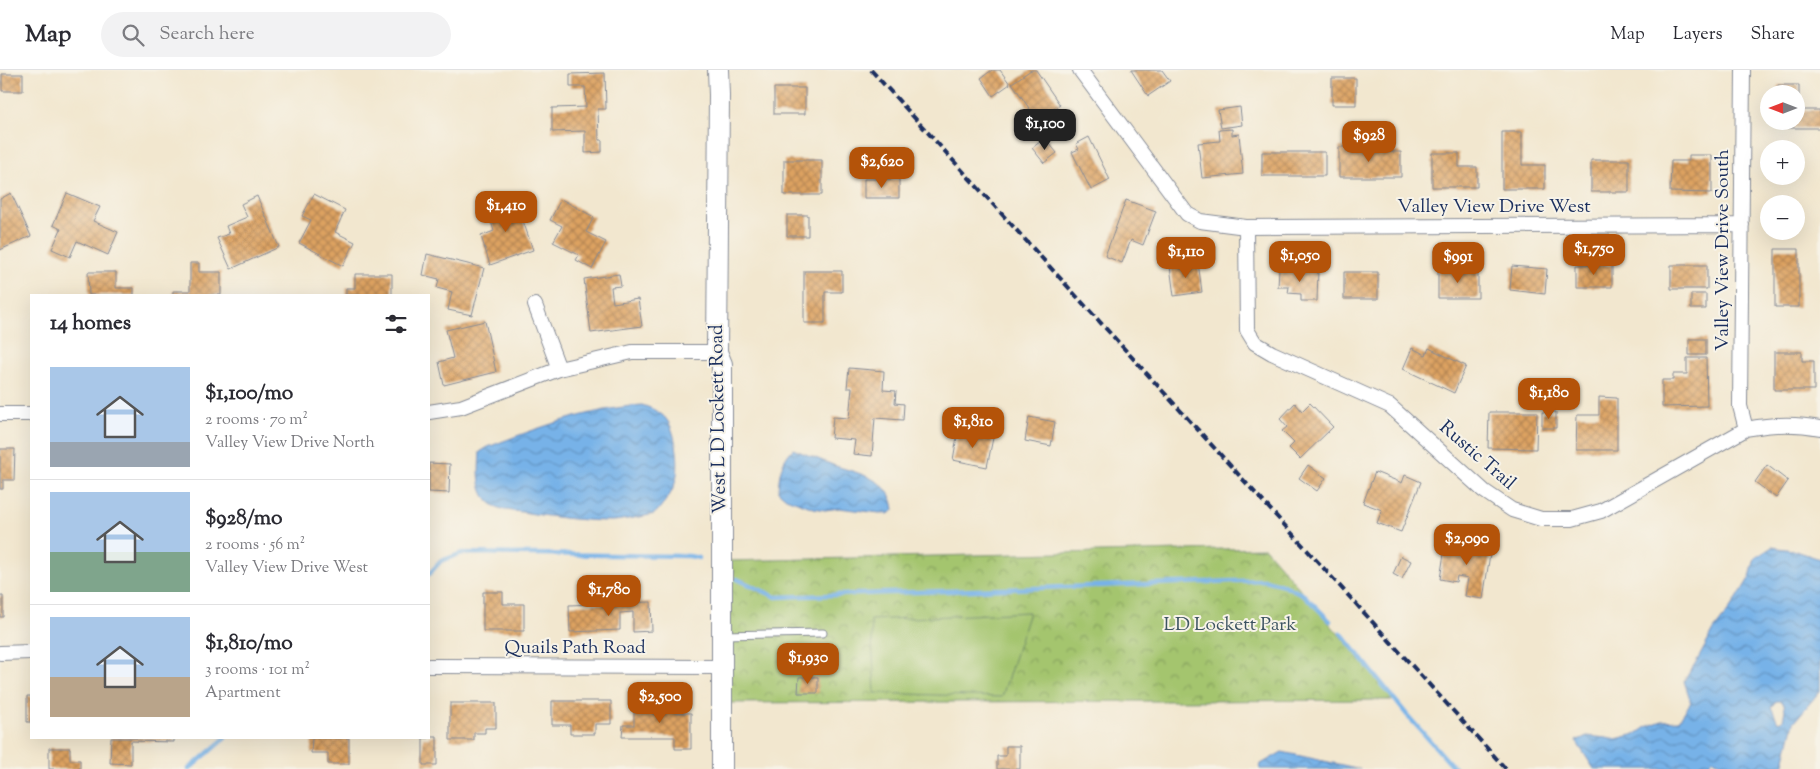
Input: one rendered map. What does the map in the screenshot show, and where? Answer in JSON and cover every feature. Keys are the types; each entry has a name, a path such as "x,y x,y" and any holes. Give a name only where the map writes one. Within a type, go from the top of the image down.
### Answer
{"main road":[{"name":"West L D Lockett Road","path":"718,70 717,352 722,364 722,769"}],"street":[{"name":"Valley View Drive West","path":"1080,70 1188,214 1200,222 1246,228 1742,225"},
{"name":"Valley View Drive South","path":"1743,70 1740,406 1746,429"},
{"name":"Rustic Trail","path":"1246,228 1247,330 1255,343 1272,354 1390,406 1484,491 1512,510 1541,519 1572,519 1601,512 1746,429 1770,425 1820,428"},
{"path":"535,305 559,369"},
{"path":"430,412 461,407 559,369 632,352 717,352"},
{"path":"0,414 30,414"},
{"path":"0,653 30,652"},
{"name":"Quails Path Road","path":"430,666 721,667"}],"lane":[{"path":"721,635 823,633"}],"green space":[{"name":"LD Lockett Park","path":"1265,548 1395,700 727,703 727,561"},
{"path":"1029,612 1002,697 875,693 871,620"}],"water":[{"path":"642,405 657,411 666,419 672,430 677,453 678,470 675,485 672,492 654,514 613,521 545,516 496,507 484,494 480,481 480,452 488,447 544,426 583,415"},
{"path":"793,449 872,479 887,491 892,499 894,510 888,514 839,508 825,510 786,498 778,491 779,479 783,463"},
{"path":"1772,547 1793,550 1820,559 1820,691 1794,722 1783,767 1777,769 1737,769 1713,759 1705,769 1594,769 1576,741 1587,736 1616,739 1636,734 1646,727 1662,721 1679,720 1691,702 1684,681 1714,630 1733,605 1750,577 1755,558","holes":["1776,701 1784,704 1785,710 1783,720 1778,722 1771,707"]},
{"path":"1282,752 1361,769 1260,769 1261,764"}],"building":[{"path":"992,70 1000,70 1010,84 993,96 981,78"},
{"path":"1031,70 1036,70 1060,105 1037,120 1012,83"},
{"path":"1131,70 1162,70 1170,81 1148,96"},
{"path":"605,73 606,109 598,109 599,140 602,140 602,152 585,153 585,131 552,132 552,108 586,107 585,87 570,87 570,74"},
{"path":"2,74 23,74 23,91 2,91"},
{"path":"1332,78 1356,78 1356,105 1332,105"},
{"path":"774,88 805,88 805,114 774,114"},
{"path":"1240,107 1242,125 1221,128 1218,110"},
{"path":"1805,110 1820,110 1820,128 1805,128"},
{"path":"1232,129 1232,135 1239,134 1243,174 1202,178 1198,143 1220,141 1219,130"},
{"path":"1502,132 1522,132 1522,165 1545,165 1545,189 1502,189"},
{"path":"1089,137 1110,180 1091,190 1072,152 1079,149 1076,144"},
{"path":"1045,138 1057,153 1044,163 1032,148"},
{"path":"1339,147 1363,147 1363,152 1401,152 1401,177 1339,177"},
{"path":"1262,152 1325,152 1325,176 1262,176"},
{"path":"1432,153 1459,153 1459,167 1477,167 1477,187 1432,187"},
{"path":"1689,155 1712,155 1712,193 1670,192 1671,161 1689,161"},
{"path":"784,160 822,160 822,195 784,195"},
{"path":"1591,160 1629,160 1629,192 1591,192"},
{"path":"864,179 899,179 899,198 864,198"},
{"path":"11,193 31,236 0,250 0,199"},
{"path":"67,193 100,207 93,221 118,232 108,255 77,241 70,257 52,249 61,229 53,225"},
{"path":"314,194 345,210 335,232 355,242 343,266 299,243 311,220 302,216"},
{"path":"257,196 279,247 231,269 217,238 229,234 226,226 247,217 241,204"},
{"path":"506,198 508,206 517,203 533,250 490,265 481,236 494,231 486,205"},
{"path":"561,199 594,217 586,232 606,242 592,269 576,260 579,255 553,242 562,226 550,220"},
{"path":"1126,200 1156,211 1143,245 1131,240 1122,263 1105,256"},
{"path":"787,215 808,215 808,236 787,236"},
{"path":"1775,249 1799,249 1799,307 1775,307"},
{"path":"427,254 484,268 472,315 448,310 452,292 437,288 439,279 423,275"},
{"path":"1198,262 1202,292 1174,296 1170,266"},
{"path":"190,263 199,263 199,272 221,272 221,294 173,294 173,291 190,291"},
{"path":"1577,265 1612,265 1612,287 1577,287"},
{"path":"1671,265 1707,265 1707,289 1671,289"},
{"path":"1512,266 1547,269 1545,294 1510,290"},
{"path":"1279,269 1318,270 1317,301 1301,301 1301,294 1288,293 1289,287 1278,287"},
{"path":"804,271 842,271 842,292 825,292 825,323 804,323"},
{"path":"1438,271 1478,271 1478,298 1438,298"},
{"path":"88,272 116,272 116,288 134,288 134,294 89,294"},
{"path":"1344,272 1378,272 1378,299 1344,299"},
{"path":"355,274 392,274 392,294 346,294 346,288 355,288"},
{"path":"619,274 621,286 611,287 613,303 638,299 642,326 591,333 584,279"},
{"path":"1691,294 1706,294 1706,309 1691,309"},
{"path":"485,321 496,372 444,385 439,362 453,358 446,330"},
{"path":"1689,339 1706,339 1706,355 1689,355"},
{"path":"1412,348 1426,355 1429,348 1466,366 1454,393 1403,369"},
{"path":"1774,352 1802,352 1802,361 1814,361 1814,390 1774,390"},
{"path":"1687,358 1706,358 1707,406 1662,407 1662,380 1673,380 1673,374 1687,374"},
{"path":"849,368 884,371 883,390 896,391 895,403 904,404 903,420 875,418 872,456 853,454 855,440 831,438 833,417 849,418 852,388 847,388"},
{"path":"1599,397 1617,398 1617,450 1576,450 1577,415 1599,415"},
{"path":"1295,403 1302,411 1310,403 1333,427 1300,459 1289,448 1294,443 1282,431 1287,427 1280,419"},
{"path":"1489,412 1537,412 1536,449 1488,448"},
{"path":"1542,412 1556,412 1556,428 1542,428"},
{"path":"1029,417 1055,422 1051,446 1025,441"},
{"path":"958,431 993,438 987,467 953,460"},
{"path":"0,449 15,449 14,480 3,480 3,489 0,489"},
{"path":"430,463 450,464 449,493 430,492"},
{"path":"1308,465 1326,478 1317,491 1299,478"},
{"path":"1767,465 1788,481 1776,498 1755,482"},
{"path":"1375,472 1402,483 1405,475 1421,482 1401,532 1377,523 1382,510 1363,503"},
{"path":"1446,541 1491,548 1483,599 1465,596 1468,578 1457,576 1456,582 1440,579"},
{"path":"1401,556 1411,561 1402,579 1393,574"},
{"path":"483,592 503,592 503,604 524,604 524,631 483,631"},
{"path":"0,596 3,596 3,617 0,617"},
{"path":"651,602 652,631 633,632 633,612 620,613 620,630 570,632 569,605"},
{"path":"800,656 814,656 814,672 800,672"},
{"path":"799,677 818,677 818,693 798,693"},
{"path":"27,696 30,696 30,722 27,722"},
{"path":"634,700 653,700 653,714 663,714 663,705 676,705 676,713 691,713 691,749 675,749 675,737 622,737 623,725 634,725"},
{"path":"552,701 611,701 611,724 595,724 595,734 570,734 570,725 552,725"},
{"path":"450,703 496,703 496,728 485,728 485,733 474,733 474,740 450,740"},
{"path":"437,736 437,765 423,765 423,739"},
{"path":"111,739 174,739 174,742 131,741 131,764 110,763"},
{"path":"312,739 349,739 349,764 328,764 328,753 311,753"},
{"path":"1006,746 1020,746 1020,769 997,769 997,756 1006,756"},
{"path":"49,748 70,748 70,760 80,760 80,769 49,769"}],"waterway":[{"path":"430,573 441,561 462,553 689,556 699,558"},
{"path":"737,579 776,597 1265,580 1284,585 1304,595 1330,621"},
{"path":"1341,633 1407,715 1455,769"},
{"path":"189,769 224,739"}],"railway":[{"path":"871,70 1506,769"}]}
